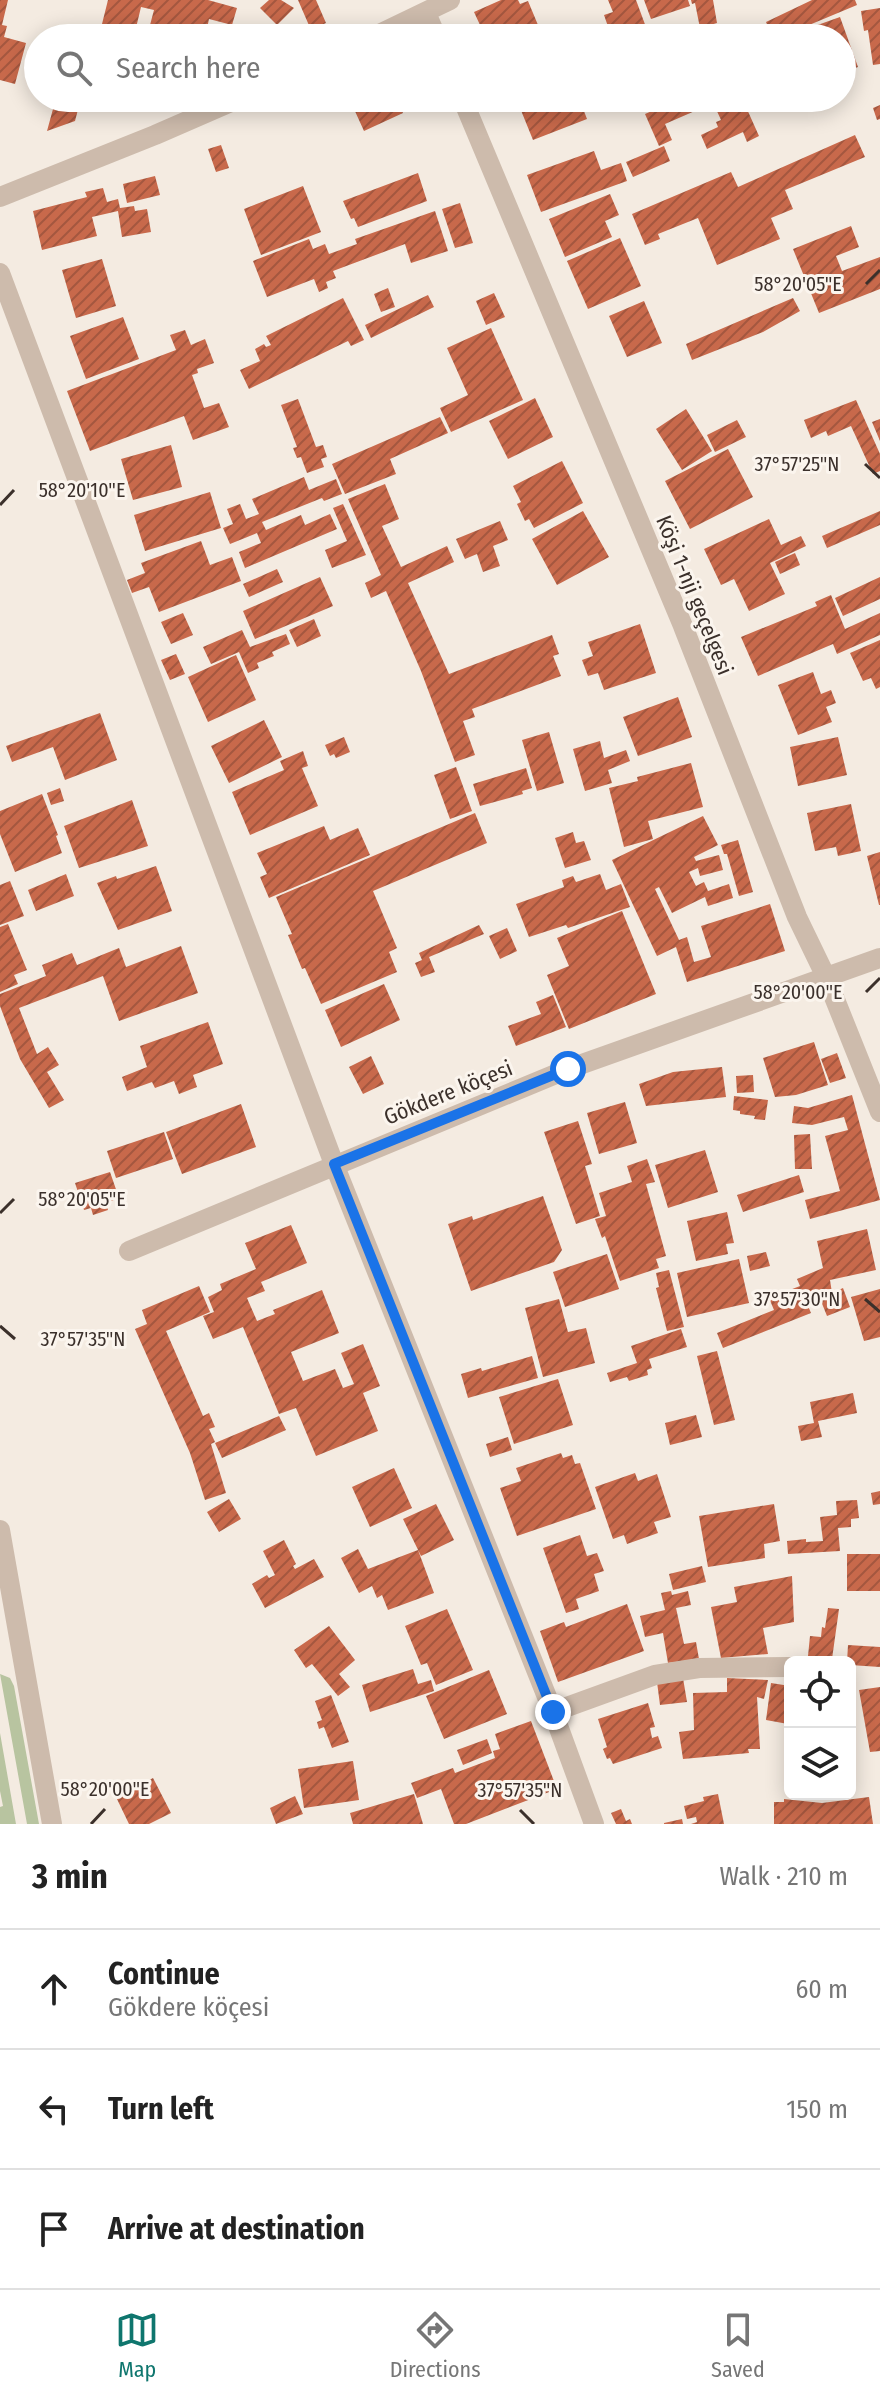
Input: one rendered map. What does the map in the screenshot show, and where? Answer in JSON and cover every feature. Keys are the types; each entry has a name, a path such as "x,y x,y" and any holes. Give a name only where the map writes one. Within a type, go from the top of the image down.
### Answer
{"street":[{"path":"402,24 450,0"},
{"path":"426,13 431,24"},
{"path":"0,197 208,112"},
{"name":"Köşi 1-nji geçelgesi","path":"468,112 683,626 797,917 826,977 880,1112"},
{"path":"0,273 334,1164 553,1712 594,1824"},
{"name":"Gökdere köçesi","path":"129,1251 568,1069 880,958"},
{"path":"0,1530 52,1824"},
{"path":"553,1712 655,1675 699,1668 784,1667"}],"green space":[{"path":"0,1674 10,1678 14,1686 39,1824 27,1824"},
{"path":"0,1733 16,1824 0,1824 0,1807 3,1806"}],"building":[{"path":"0,0 8,0 2,25 7,26 4,37 24,42 24,50 15,84 0,80"},
{"path":"108,0 208,0 237,8 232,24 209,19 208,24 150,24 154,10 141,7 137,24 102,24"},
{"path":"269,0 281,0 294,8 276,24 260,8"},
{"path":"298,0 316,0 326,23 308,24"},
{"path":"501,0 518,0 520,4 528,1 538,24 480,24 474,12"},
{"path":"608,0 636,0 645,24 607,24 604,15 613,12"},
{"path":"644,0 688,0 690,6 651,19"},
{"path":"691,0 713,0 717,23 699,24 695,3 692,4"},
{"path":"812,0 855,0 857,5 812,24 766,22"},
{"path":"880,8 880,64 873,65 868,30 864,31 861,11"},
{"path":"840,17 843,24 820,24"},
{"path":"880,105 880,119 877,120 873,108"},
{"path":"52,112 77,112 75,121 47,131"},
{"path":"355,112 403,112 403,113 364,131"},
{"path":"522,112 584,112 587,119 533,140"},
{"path":"693,112 665,124 672,140 659,146 645,114"},
{"path":"717,112 748,112 759,136 747,142 743,132 707,149 701,135 718,127 716,122 721,120"},
{"path":"855,135 865,157 785,190 793,209 771,218 780,239 717,265 698,218 658,234 660,239 645,245 632,214 731,172 738,187"},
{"path":"221,145 229,168 216,172 208,149"},
{"path":"664,146 670,161 633,177 626,162"},
{"path":"594,151 601,170 621,163 627,181 541,212 527,175"},
{"path":"418,173 427,201 358,227 354,218 351,219 343,201"},
{"path":"155,176 160,195 127,203 123,184"},
{"path":"303,186 321,232 261,255 244,209"},
{"path":"103,188 107,202 118,199 120,208 134,206 135,211 147,209 151,232 122,237 118,211 92,217 97,236 42,250 33,211 87,197 85,192"},
{"path":"610,194 619,215 605,221 612,237 565,257 549,219"},
{"path":"460,203 473,243 455,248 442,209"},
{"path":"435,211 448,251 411,263 405,244 333,271 336,278 326,282 328,288 319,292 314,279 267,297 253,261 309,239 313,249 325,244 329,254 357,244 355,239"},
{"path":"851,226 859,247 836,256 842,271 880,257 880,289 819,313 793,249"},
{"path":"620,238 641,286 588,309 567,261"},
{"path":"102,259 116,306 76,318 62,270"},
{"path":"388,288 395,307 381,312 374,294"},
{"path":"494,293 505,317 486,325 476,301"},
{"path":"428,295 434,307 371,338 365,325"},
{"path":"343,298 364,340 351,346 348,341 249,389 240,370 260,361 255,349 264,344 266,347 271,345 266,336"},
{"path":"793,298 800,311 763,332 692,360 686,344"},
{"path":"644,301 662,343 627,357 609,316"},
{"path":"123,317 139,359 86,379 70,336"},
{"path":"491,328 523,400 451,432 440,408 468,395 447,348"},
{"path":"185,330 191,345 205,339 214,363 197,369 198,373 192,375 204,408 219,403 229,427 193,440 184,416 90,451 67,391 176,350 170,335"},
{"path":"535,398 553,437 508,459 489,421"},
{"path":"298,399 316,447 323,445 327,457 321,459 324,467 307,473 301,457 297,458 293,448 297,447 281,405"},
{"path":"856,400 880,454 880,471 873,474 851,426 828,436 826,431 811,438 804,420"},
{"path":"686,409 712,451 682,470 656,429"},
{"path":"440,417 448,433 390,459 396,474 345,494 332,464"},
{"path":"880,419 880,441 872,422"},
{"path":"737,420 746,437 715,452 707,435"},
{"path":"171,445 182,487 133,500 121,459"},
{"path":"728,449 753,497 690,529 665,481"},
{"path":"562,461 583,503 534,528 529,519 525,521 513,486"},
{"path":"304,477 309,490 336,479 342,494 324,501 322,498 262,522 266,530 301,515 305,525 330,514 337,529 245,568 239,552 261,543 257,533 230,544 223,528 233,524 227,509 240,504 246,519 259,514 252,499"},
{"path":"385,484 399,519 382,526 401,567 447,546 454,562 408,583 449,674 552,635 559,654 553,656 561,676 472,709 475,717 463,721 475,755 455,762 421,671 386,591 371,598 365,583 381,575 348,499"},
{"path":"210,492 221,528 145,551 134,515"},
{"path":"343,504 366,555 332,568 325,550 347,541 333,508"},
{"path":"583,511 609,557 557,585 532,539"},
{"path":"880,511 880,525 827,548 822,536"},
{"path":"769,519 781,545 801,536 806,546 770,563 785,594 749,611 734,579 721,585 704,549"},
{"path":"500,521 508,540 493,546 500,566 483,572 477,554 465,559 456,539"},
{"path":"201,541 210,565 232,557 241,581 159,612 149,587 132,593 127,580 145,573 141,563"},
{"path":"795,553 800,565 780,574 775,562"},
{"path":"277,569 283,582 249,597 243,584"},
{"path":"320,577 333,606 255,639 243,611"},
{"path":"880,577 880,599 843,616 835,598"},
{"path":"831,595 845,629 880,613 880,635 837,654 833,644 758,676 741,637 817,606 815,602"},
{"path":"183,613 193,635 171,644 161,622"},
{"path":"314,619 321,636 297,647 289,630"},
{"path":"640,624 656,673 604,690 598,673 588,676 582,660 593,656 588,642"},
{"path":"242,630 250,647 286,634 290,644 272,652 274,656 257,663 259,668 248,673 239,652 211,664 203,647"},
{"path":"880,640 880,687 876,689 871,678 863,681 850,653"},
{"path":"176,654 185,674 170,680 161,660"},
{"path":"236,655 256,700 208,722 188,677"},
{"path":"813,672 821,694 831,690 836,703 826,707 832,722 798,735 778,685"},
{"path":"678,697 692,737 638,756 623,717"},
{"path":"100,713 117,760 65,780 53,747 12,762 6,746"},
{"path":"264,720 282,757 229,783 211,746"},
{"path":"549,732 564,783 537,791 522,740"},
{"path":"344,737 350,752 336,758 334,754 330,756 325,745"},
{"path":"838,737 847,775 798,786 790,747"},
{"path":"600,741 604,758 626,750 630,761 608,770 612,783 585,791 573,749"},
{"path":"303,751 308,766 302,768 318,806 250,835 232,792 284,770 280,761"},
{"path":"691,763 703,807 648,821 653,839 624,847 609,788"},
{"path":"456,767 472,811 450,819 434,775"},
{"path":"526,768 532,788 522,791 523,794 480,806 473,784"},
{"path":"60,788 64,801 51,805 47,793"},
{"path":"42,794 62,853 15,872 0,834 0,811"},
{"path":"132,800 148,846 79,868 64,826"},
{"path":"851,804 861,851 838,856 836,847 815,851 807,813"},
{"path":"475,813 487,843 373,891 397,948 389,952 397,972 321,1004 305,968 302,969 288,935 292,934 276,897"},
{"path":"703,816 718,845 694,857 696,861 719,855 723,870 700,876 698,868 689,872 696,886 704,882 708,891 729,884 733,898 708,906 705,897 672,913 659,887 655,889 679,940 687,937 694,962 711,957 701,926 770,904 785,951 687,982 676,947 657,956 612,860"},
{"path":"324,826 330,840 358,828 370,855 269,898 260,877 267,874 257,853"},
{"path":"573,832 576,843 584,841 591,860 565,868 555,838"},
{"path":"738,840 753,892 739,896 727,854 724,854 721,845"},
{"path":"880,852 880,905 879,905 867,856"},
{"path":"156,866 172,911 118,930 97,883"},
{"path":"66,874 74,896 36,911 28,890"},
{"path":"600,874 606,890 621,884 630,907 568,928 566,925 529,937 516,904 564,887 562,880 573,876 576,882"},
{"path":"10,881 24,916 0,925 0,885"},
{"path":"622,911 656,994 569,1029 547,975 569,966 557,938"},
{"path":"8,924 27,970 14,975 18,984 0,992 0,927"},
{"path":"479,925 484,934 429,957 435,972 421,977 415,963 422,960 419,953"},
{"path":"507,928 517,951 500,959 489,936"},
{"path":"181,946 198,993 119,1021 103,976 19,1008 37,1054 48,1047 59,1065 47,1072 64,1100 49,1108 20,1059 0,1006 0,994 46,976 42,965 72,953 77,965 119,948 126,967"},
{"path":"384,984 400,1020 341,1047 325,1010"},
{"path":"553,995 566,1027 516,1046 508,1026 541,1014 536,1002"},
{"path":"208,1022 223,1064 193,1075 197,1087 179,1094 174,1081 155,1088 152,1082 127,1091 122,1077 147,1067 140,1046"},
{"path":"814,1042 828,1085 796,1095 775,1097 763,1058"},
{"path":"837,1053 846,1078 830,1083 821,1059"},
{"path":"371,1056 384,1084 363,1094 349,1067"},
{"path":"722,1067 726,1097 646,1106 639,1084 673,1072"},
{"path":"753,1075 754,1092 737,1093 736,1076"},
{"path":"852,1095 880,1200 810,1219 805,1200 840,1191 825,1136 848,1130 844,1117 812,1125 792,1123 794,1106 808,1108"},
{"path":"734,1096 768,1100 765,1120 733,1110"},
{"path":"625,1102 637,1143 599,1154 587,1113"},
{"path":"241,1104 256,1147 182,1174 166,1132"},
{"path":"578,1121 592,1164 585,1166 600,1216 576,1224 544,1132"},
{"path":"164,1132 173,1159 116,1178 107,1151"},
{"path":"810,1134 812,1169 795,1169 794,1135"},
{"path":"705,1150 718,1192 668,1208 655,1165"},
{"path":"647,1159 655,1182 646,1184 666,1256 656,1259 659,1268 620,1281 605,1236 602,1238 595,1219 606,1216 599,1193 632,1182 627,1166"},
{"path":"110,1172 119,1198 106,1203 108,1210 93,1215 91,1208 84,1210 75,1183"},
{"path":"799,1175 804,1192 743,1212 737,1195"},
{"path":"543,1196 562,1250 554,1262 471,1291 448,1224 472,1216 473,1220"},
{"path":"727,1212 734,1243 726,1244 728,1254 696,1261 687,1221"},
{"path":"291,1225 307,1263 261,1282 265,1291 247,1298 257,1321 275,1314 273,1310 322,1290 339,1333 291,1352 303,1381 335,1369 343,1388 354,1384 341,1353 363,1344 380,1386 363,1393 378,1431 316,1456 296,1408 279,1414 243,1327 213,1339 203,1316 214,1312 208,1297 222,1290 220,1284 256,1269 245,1243"},
{"path":"867,1229 876,1270 830,1280 832,1293 843,1288 850,1307 827,1316 819,1296 806,1301 811,1313 723,1348 717,1333 774,1310 769,1298 800,1286 797,1279 823,1268 817,1241"},
{"path":"766,1252 770,1266 750,1271 747,1256"},
{"path":"607,1254 619,1289 565,1307 553,1272"},
{"path":"739,1259 749,1303 687,1317 677,1273"},
{"path":"669,1270 684,1327 667,1331 656,1288 659,1287 656,1273"},
{"path":"199,1286 210,1312 166,1331 203,1416 209,1413 215,1427 209,1429 215,1442 211,1444 226,1493 205,1500 190,1453 135,1329 147,1324 142,1310"},
{"path":"880,1289 880,1337 864,1341 851,1297"},
{"path":"559,1299 568,1332 586,1328 595,1363 543,1377 525,1308"},
{"path":"681,1329 687,1347 649,1359 652,1368 647,1370 648,1375 629,1381 627,1377 610,1382 607,1373 637,1363 631,1346"},
{"path":"717,1351 735,1420 714,1425 697,1356"},
{"path":"532,1356 538,1378 468,1398 461,1374"},
{"path":"558,1379 573,1425 514,1444 499,1397"},
{"path":"853,1393 857,1413 818,1421 822,1437 801,1441 798,1426 814,1423 810,1402"},
{"path":"696,1415 702,1437 670,1445 665,1423"},
{"path":"279,1416 286,1430 222,1458 215,1443"},
{"path":"508,1437 512,1450 490,1457 486,1444"},
{"path":"561,1453 563,1458 572,1455 575,1464 580,1463 596,1509 517,1536 500,1488 521,1481 516,1468"},
{"path":"394,1468 412,1508 370,1527 352,1487"},
{"path":"635,1473 638,1481 657,1474 671,1517 654,1522 658,1533 627,1544 624,1535 613,1539 595,1487"},
{"path":"880,1491 880,1504 873,1505 871,1493"},
{"path":"229,1499 241,1519 219,1532 207,1512"},
{"path":"857,1500 859,1518 851,1519 851,1527 838,1528 840,1551 788,1554 787,1541 823,1541 820,1517 837,1515 836,1501"},
{"path":"436,1504 454,1540 421,1556 403,1519"},
{"path":"774,1504 780,1541 764,1544 765,1558 708,1567 699,1516"},
{"path":"580,1535 587,1556 597,1553 604,1571 594,1574 599,1591 576,1599 579,1609 566,1613 543,1548"},
{"path":"284,1540 296,1564 293,1566 295,1569 314,1559 324,1577 265,1608 252,1584 267,1575 269,1578 275,1575 263,1551"},
{"path":"358,1549 368,1569 418,1550 434,1593 388,1610 382,1595 377,1598 372,1586 359,1593 341,1558"},
{"path":"847,1554 880,1554 880,1591 847,1591"},
{"path":"702,1566 706,1582 673,1590 669,1574"},
{"path":"792,1576 794,1622 763,1628 768,1654 721,1658 711,1607 737,1602 734,1587"},
{"path":"671,1591 672,1595 688,1591 691,1605 676,1608 684,1644 696,1642 699,1659 668,1663 663,1633 645,1637 640,1616 665,1610 661,1593"},
{"path":"627,1604 644,1651 558,1682 540,1631 564,1622 566,1627"},
{"path":"828,1608 839,1609 832,1656 808,1656 810,1636 821,1637 822,1627 825,1628"},
{"path":"447,1609 473,1670 436,1685 427,1663 421,1665 405,1626"},
{"path":"329,1626 355,1660 339,1674 350,1687 338,1696 312,1664 306,1668 294,1650"},
{"path":"848,1645 880,1647 880,1667 856,1665 856,1656 847,1656"},
{"path":"413,1669 418,1684 431,1680 434,1691 370,1712 362,1685"},
{"path":"489,1670 507,1714 444,1739 426,1696"},
{"path":"683,1678 687,1702 660,1705 657,1682"},
{"path":"727,1678 768,1680 764,1699 757,1697 760,1749 748,1749 749,1753 683,1759 679,1732 694,1730 693,1693 727,1692"},
{"path":"771,1683 784,1685 784,1723 766,1720"},
{"path":"880,1687 880,1751 870,1752 859,1690"},
{"path":"331,1695 349,1742 332,1748 324,1727 319,1729 317,1722 322,1720 315,1701"},
{"path":"648,1703 655,1727 650,1728 652,1738 658,1736 662,1748 613,1764 603,1749 607,1747 598,1719"},
{"path":"531,1721 557,1789 466,1824 454,1824 441,1789 417,1798 411,1783 453,1768 455,1773 495,1758 493,1751 500,1749 495,1734"},
{"path":"487,1739 492,1753 463,1765 457,1750"},
{"path":"353,1761 359,1800 304,1808 298,1769"},
{"path":"153,1778 171,1813 149,1824 129,1824 116,1797"},
{"path":"414,1794 423,1824 353,1824 350,1813"},
{"path":"718,1794 724,1824 691,1824 697,1822 696,1817 687,1819 684,1806"},
{"path":"295,1796 303,1814 276,1824 270,1808"},
{"path":"869,1797 873,1824 774,1824 774,1802 794,1800 822,1803"},
{"path":"621,1809 626,1821 630,1819 632,1824 616,1824 611,1813"},
{"path":"682,1819 683,1824 664,1824 664,1823"}],"route":[{"path":"553,1712 334,1164 568,1069"}]}
